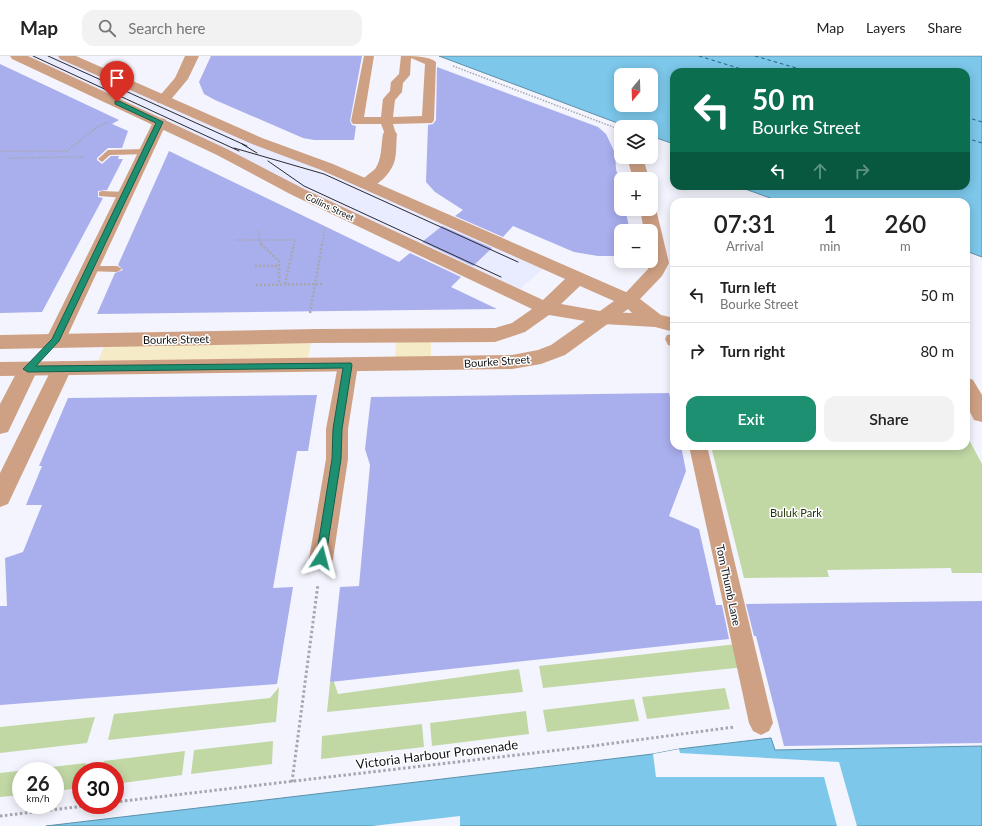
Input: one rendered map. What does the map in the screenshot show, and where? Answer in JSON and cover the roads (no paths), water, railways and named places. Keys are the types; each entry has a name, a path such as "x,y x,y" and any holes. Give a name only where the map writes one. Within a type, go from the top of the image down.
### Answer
{"street":[{"name":"Collins Street","path":"17,56 160,122 222,152 298,192 545,308 603,318 655,320"},
{"name":"Collins Street","path":"65,56 257,141 366,184 628,300 670,332"},
{"path":"163,100 181,79 192,56"},
{"path":"369,56 357,121 388,126 428,120 431,62 415,56"},
{"path":"366,184 381,173 386,167 389,99 396,92 397,82 404,75 406,56"},
{"path":"0,426 28,369 55,341 160,122"},
{"path":"628,300 656,272 660,263 650,216"},
{"name":"Bourke Street","path":"0,342 502,334 519,329 545,308 577,278"},
{"name":"Bourke Street","path":"0,369 492,364 541,357 558,350 628,300"},
{"path":"321,558 337,459 337,429 352,336"},
{"path":"1,495 62,368 55,341"},
{"path":"970,392 982,414"},
{"name":"Tom Thumb Lane","path":"699,450 761,723"}],"lane":[{"path":"112,147 147,148"},
{"path":"103,158 108,153 147,148"},
{"path":"102,194 125,195"},
{"path":"89,269 116,269"}],"water":[{"path":"439,56 982,56 982,257 970,252 970,198 770,198 748,190 970,190 970,68 670,68 670,143 658,138 658,120 614,120 614,122"},
{"path":"771,738 775,750 982,746 982,826 46,826 653,754 679,749"}],"tram line":[{"path":"33,56 239,151"},
{"path":"48,56 247,146"},
{"path":"242,144 257,153"},
{"path":"234,148 324,174 518,262"},
{"path":"268,161 304,186 501,277"}],"park label":[{"name":"Buluk Park","path":"796,512"}]}
